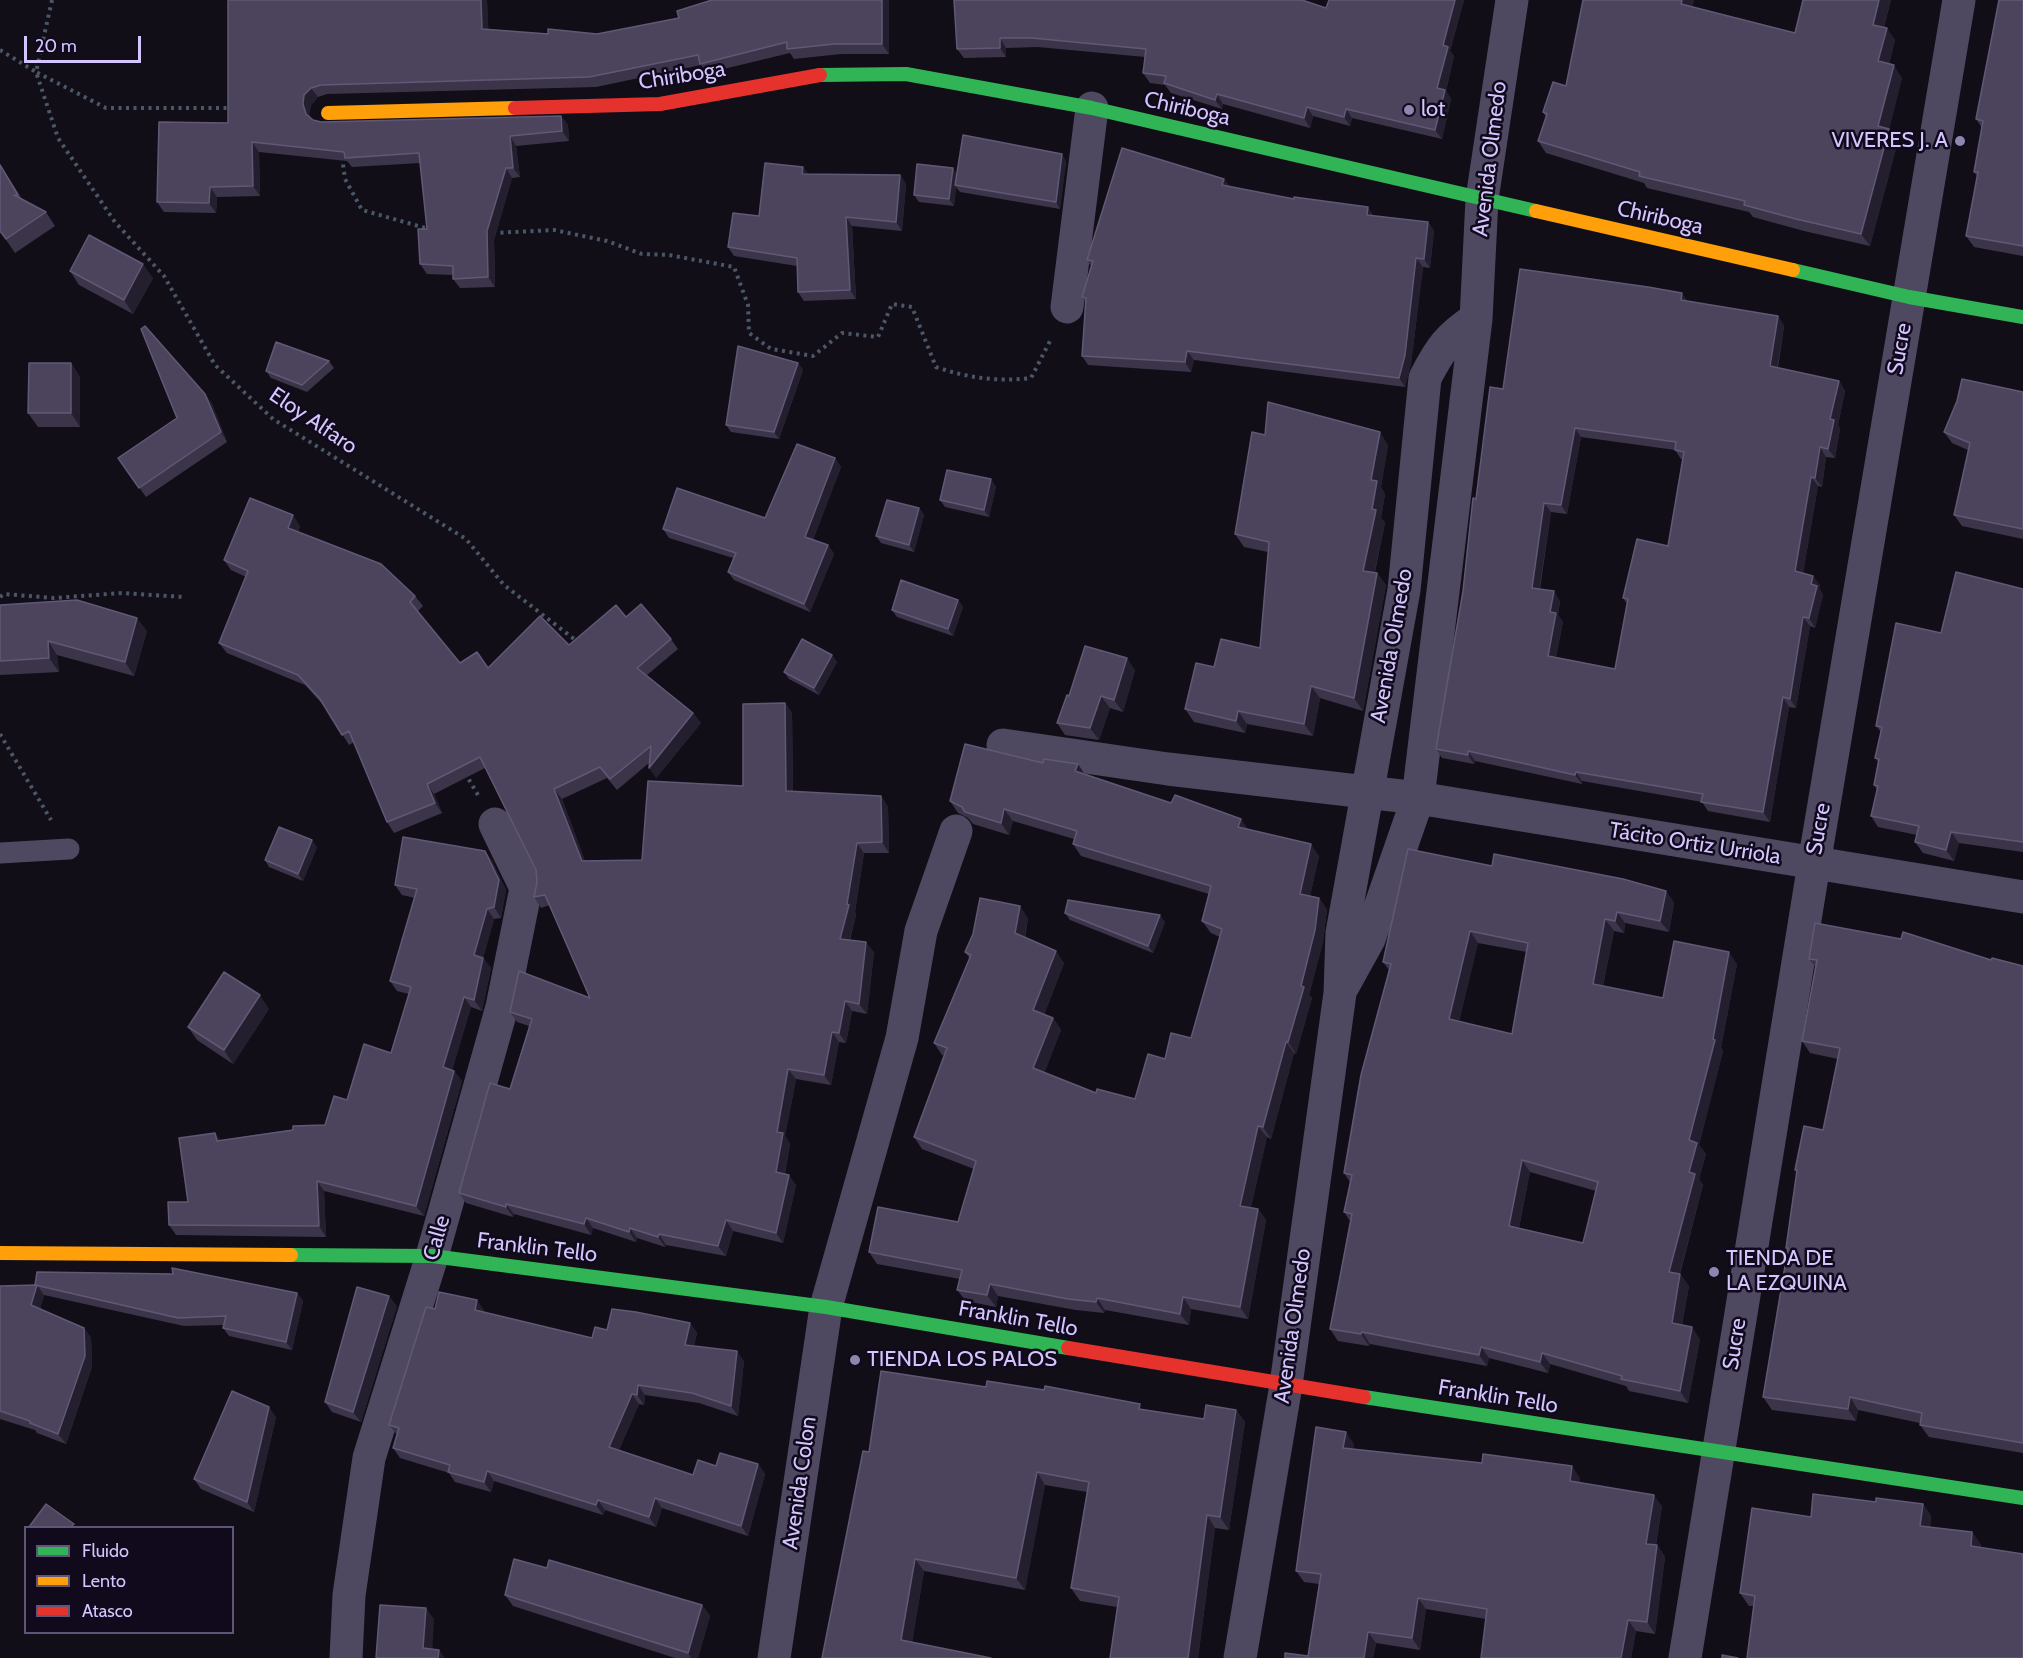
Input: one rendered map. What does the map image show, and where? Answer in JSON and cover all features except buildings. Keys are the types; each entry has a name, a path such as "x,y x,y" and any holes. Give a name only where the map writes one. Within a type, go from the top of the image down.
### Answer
{"street":[{"name":"Avenida Olmedo","path":"1340,993 1369,939 1418,798 1476,319 1482,199 1512,0"},
{"name":"Sucre","path":"1686,1658 1717,1452 1959,0"},
{"name":"Chiriboga","path":"328,113 660,104 821,74 906,74 1092,108 1909,297 2023,318"},
{"path":"1067,307 1092,108"},
{"name":"Avenida Olmedo","path":"1240,1658 1286,1385 1340,993 1342,933 1404,590 1425,378 1440,349 1454,333 1476,319"},
{"name":"Tácito Ortiz Urriola","path":"1003,746 1168,770 1418,798 2023,897"},
{"name":"Calle","path":"346,1658 349,1595 369,1458 432,1256 502,1007 526,888 495,824"},
{"name":"Avenida Colon","path":"774,1658 826,1307 902,1038 921,931 956,831"},
{"name":"Franklin Tello","path":"0,1253 432,1256 826,1307 1286,1385 2023,1498"}],"lane":[{"path":"0,853 69,849"}],"path":[{"path":"36,72 52,0"},
{"path":"0,50 36,72 106,108 243,108"},
{"name":"Eloy Alfaro","path":"36,72 58,138 115,222 164,276 215,365 273,419 466,539 504,585 579,643"},
{"path":"328,113 340,136 345,179 362,210 440,232"},
{"path":"487,233 554,230 607,241 642,254 669,255 734,267 748,305 749,333 771,349 813,356 842,333 878,337 892,304 912,307 936,367 955,374 1000,382 1031,378 1067,307"},
{"path":"0,597 4,594 54,598 122,593 184,597"},
{"path":"0,734 69,849"},
{"path":"459,762 495,824"}],"traffic: fast":[{"path":"820,75 906,74 1092,108 1536,211"},
{"path":"1793,270 1909,297 2023,317"},
{"path":"291,1255 432,1256 826,1307 1068,1348"},
{"path":"1364,1397 2023,1498"}],"traffic: slow":[{"path":"328,113 515,108"},
{"path":"1536,211 1793,270"},
{"path":"0,1253 291,1255"}],"traffic: jam":[{"path":"515,108 660,104 820,75"},
{"path":"1068,1348 1364,1397"}],"place":[{"name":"lot","path":"1409,110"},
{"name":"VIVERES J. A","path":"1960,141"},
{"name":"TIENDA DE LA EZQUINA","path":"1714,1272"},
{"name":"TIENDA LOS PALOS","path":"855,1360"}]}
